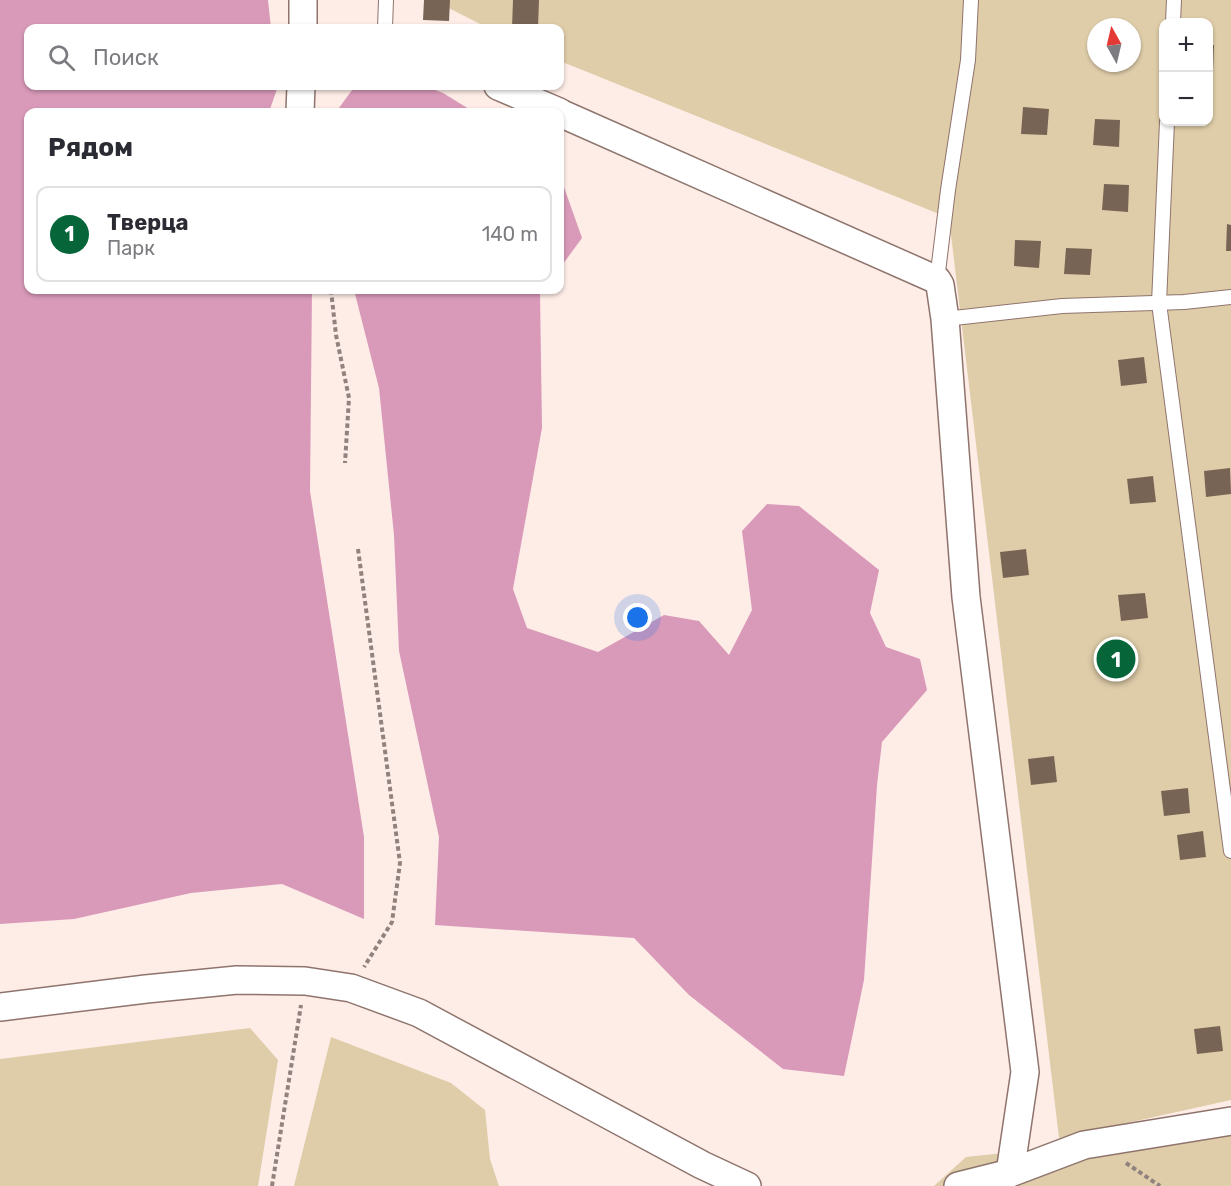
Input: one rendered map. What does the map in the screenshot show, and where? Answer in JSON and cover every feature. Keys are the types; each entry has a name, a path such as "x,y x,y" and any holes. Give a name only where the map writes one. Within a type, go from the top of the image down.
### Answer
{"street":[{"path":"303,0 303,24"},
{"path":"300,108 301,90"},
{"path":"507,90 550,108"},
{"path":"564,114 937,280 940,285 945,319 966,597 1025,1072 1010,1173"},
{"path":"0,1007 237,980 305,981 351,988 419,1013 702,1166 747,1186"},
{"path":"958,1186 1010,1173 1084,1145 1231,1121"}],"lane":[{"path":"384,24 386,0"},
{"path":"937,280 968,60 971,0"},
{"path":"1173,18 1174,0"},
{"path":"1167,126 1159,303 1231,851"},
{"path":"945,319 1062,306 1159,303 1231,297"}],"path":[{"path":"331,294 336,336 349,398 345,463"},
{"path":"351,988 392,921 400,863 358,549"},
{"path":"272,1186 305,981"}],"shaded area":[{"path":"0,0 268,0 271,24 24,24 24,90 277,90 270,108 24,108 24,294 312,294 310,491 364,837 364,919 282,884 191,893 74,919 0,924"},
{"path":"433,0 1231,0 1231,1100 1059,1138 949,218 564,63 564,24 480,24"},
{"path":"352,90 435,90 467,108 339,108"},
{"path":"564,187 582,238 564,263"},
{"path":"355,294 540,294 542,428 513,589 527,628 598,652 664,615 699,621 729,655 752,610 742,531 767,504 799,506 879,570 870,613 886,647 920,659 927,690 882,742 864,980 844,1076 783,1069 689,995 634,938 435,925 439,837 399,651 394,535 379,388"},
{"path":"250,1028 278,1060 258,1186 0,1186 0,1059"},
{"path":"331,1037 451,1083 485,1110 490,1159 499,1186 294,1186"},
{"path":"1231,1129 1231,1186 934,1186 966,1157"}],"building":[{"path":"424,0 450,0 449,21 423,20"},
{"path":"513,0 539,0 538,24 512,24"},
{"path":"1023,107 1049,109 1047,135 1021,134"},
{"path":"1095,119 1120,120 1119,147 1093,145"},
{"path":"1104,184 1129,185 1128,212 1102,210"},
{"path":"1227,224 1231,225 1231,251 1226,251"},
{"path":"1015,240 1041,241 1039,268 1014,266"},
{"path":"1066,248 1092,249 1090,275 1064,274"},
{"path":"1144,357 1147,383 1121,386 1118,360"},
{"path":"1230,468 1231,494 1206,497 1204,471"},
{"path":"1153,476 1156,502 1130,504 1127,479"},
{"path":"1026,549 1029,575 1003,578 1000,552"},
{"path":"1145,593 1148,618 1121,621 1118,595"},
{"path":"1054,756 1057,782 1031,785 1028,759"},
{"path":"1188,788 1190,813 1164,816 1161,791"},
{"path":"1203,831 1206,857 1180,860 1177,835"},
{"path":"1220,1026 1223,1051 1197,1054 1194,1029"}],"place":[{"name":"Тверца","path":"1116,659"}]}
